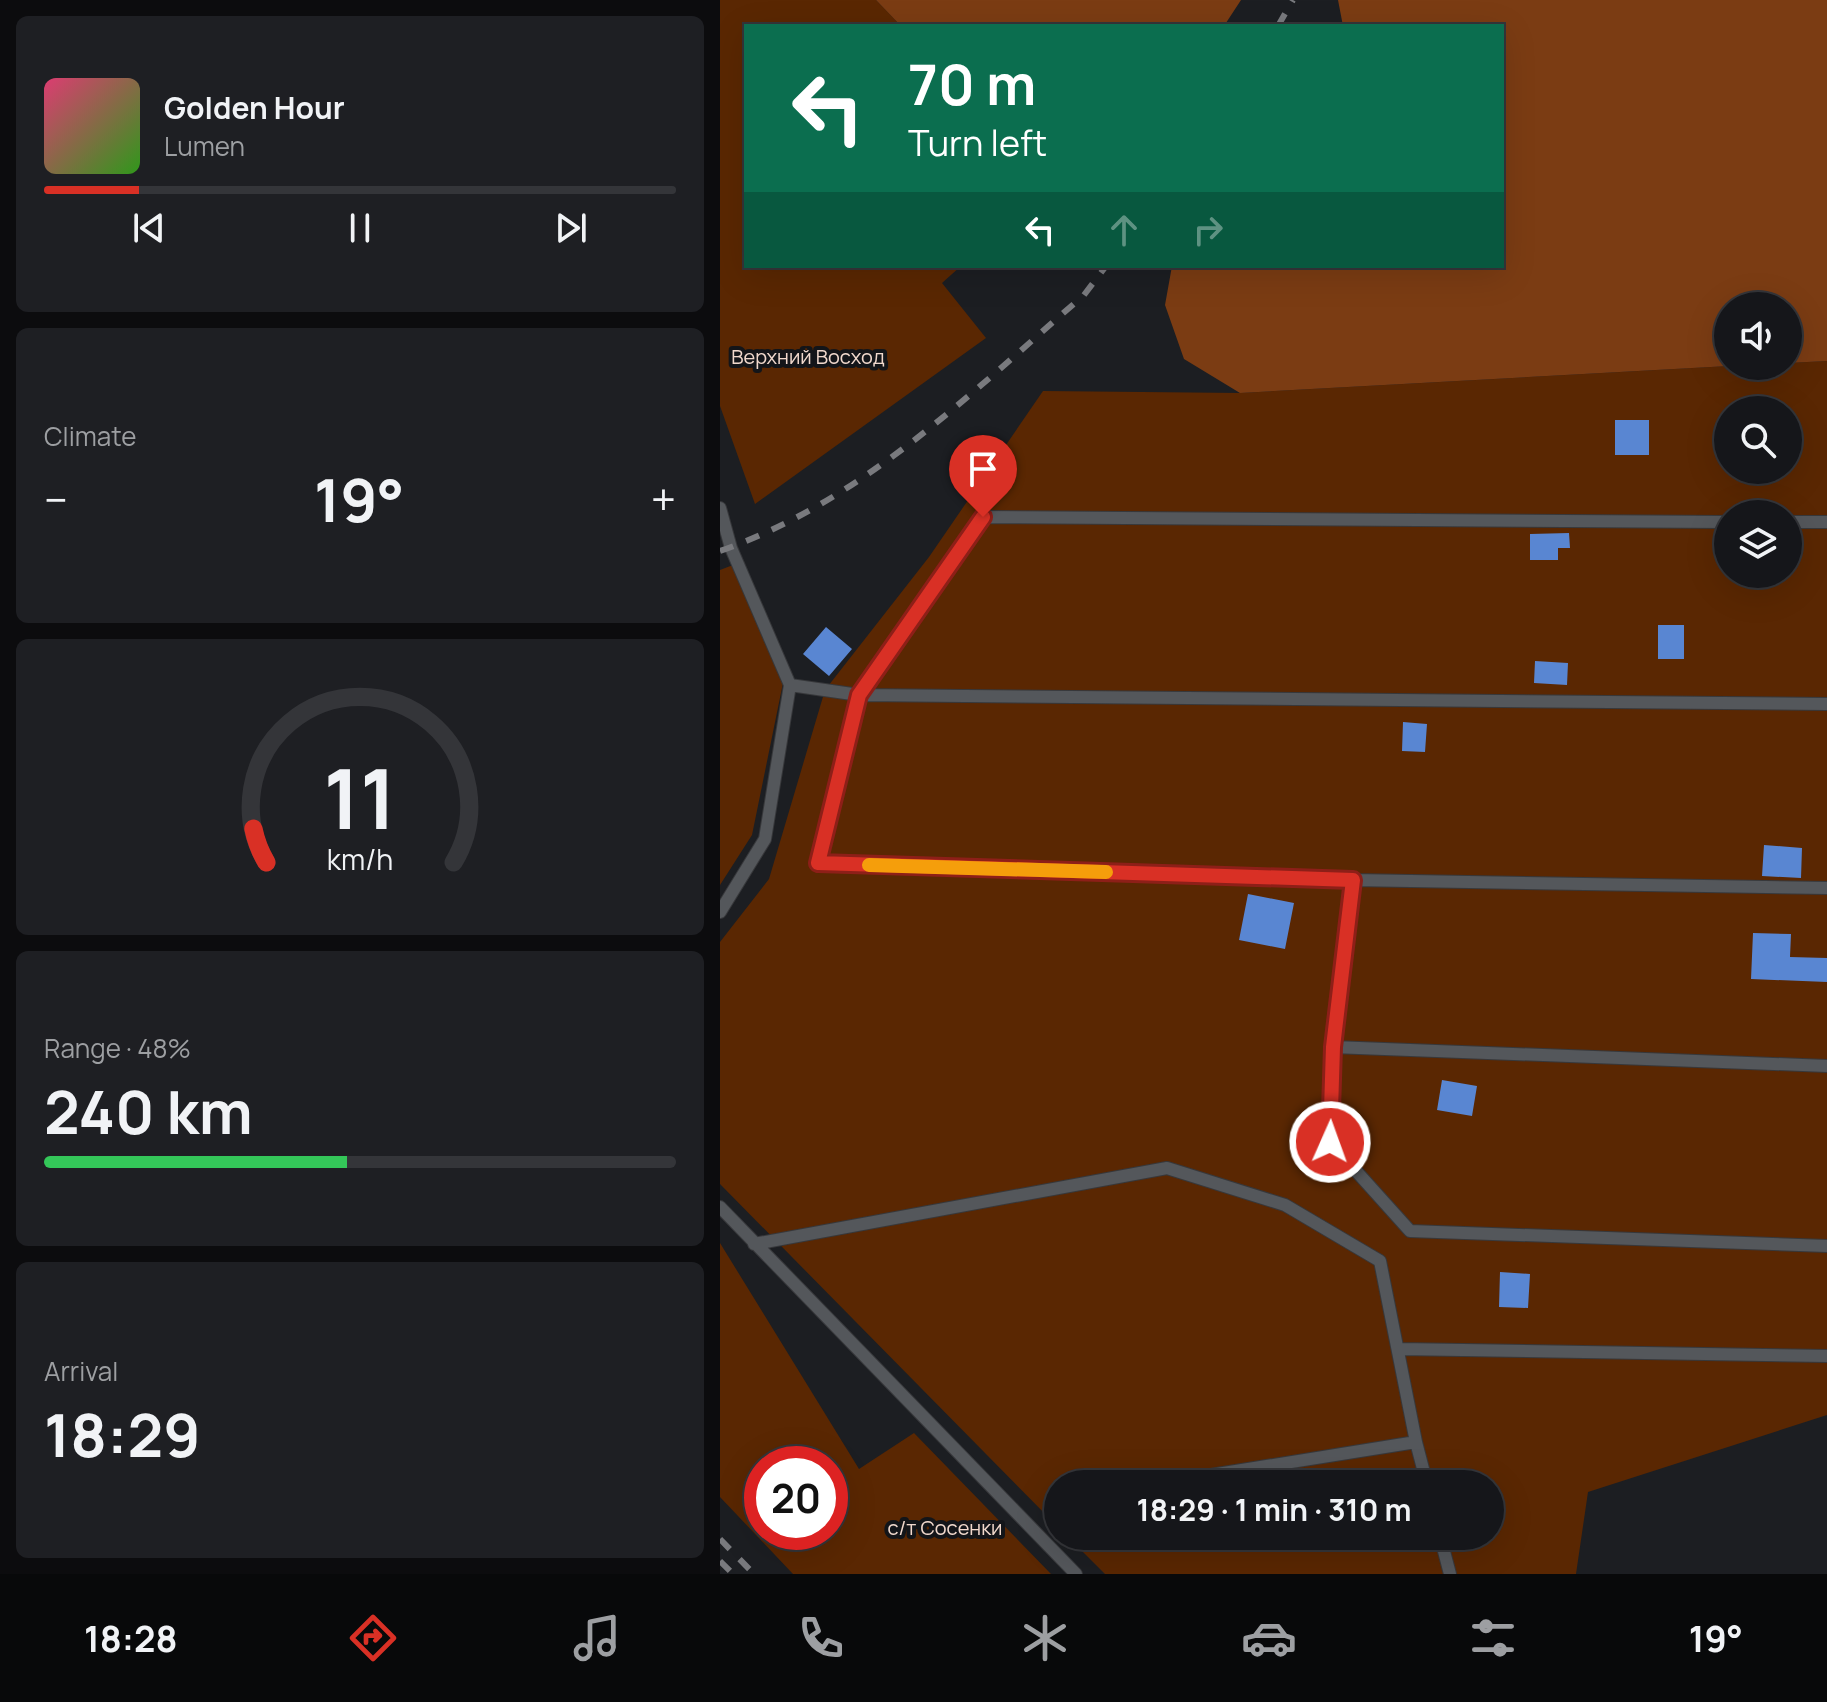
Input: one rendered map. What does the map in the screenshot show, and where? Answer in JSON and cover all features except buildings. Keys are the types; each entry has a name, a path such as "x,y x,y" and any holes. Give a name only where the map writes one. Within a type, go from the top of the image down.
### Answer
{"lane":[{"path":"720,508 731,548 790,685 765,839 720,912"},
{"path":"1714,522 983,517 859,695 818,863 1353,880 1827,888"},
{"path":"1802,522 1827,522"},
{"path":"790,685 859,695 1827,704"},
{"path":"1353,880 1333,1047 1330,1142 1410,1231 1827,1246"},
{"path":"1333,1047 1827,1066"},
{"path":"754,1244 1167,1168 1285,1205 1380,1261 1423,1470"},
{"path":"720,1207 1076,1574"},
{"path":"1399,1349 1827,1356"},
{"path":"1242,1470 1416,1442"},
{"path":"1444,1550 1450,1574"}],"green space":[{"name":"Верхний Восход","path":"720,0 876,0 899,24 744,24 744,268 959,268 942,283 986,338 755,504 720,406"},
{"path":"1827,361 1827,1415 1588,1492 1576,1574 1105,1574 1081,1550 1504,1550 1504,1470 1044,1470 1044,1513 720,1184 720,942 769,879 825,690 929,557 1043,391 1240,393 1714,367 1714,380 1802,380 1802,362"},
{"path":"733,565 783,683 752,835 720,885 720,570"},
{"path":"720,1243 845,1446 744,1446 744,1522 720,1497"},
{"name":"с/т Сосенки","path":"914,1433 1051,1574 793,1574 770,1550 848,1550 848,1451 859,1469"}],"shaded area":[{"path":"876,0 1241,0 1225,24 899,24"},
{"path":"1338,0 1827,0 1827,361 1802,362 1802,292 1714,292 1714,367 1240,393 1184,359 1165,305 1172,268 1504,268 1504,24 1343,24"}],"railway":[{"path":"1279,24 1293,0"},
{"path":"720,551 772,530 821,504 914,441 1084,295 1104,268"},
{"path":"720,1539 754,1574"},
{"path":"720,1561 733,1574"}],"slow traffic":[{"path":"869,865 1106,872"}],"route":[{"path":"983,517 859,695 818,863 1353,880 1333,1047 1330,1142"}]}
